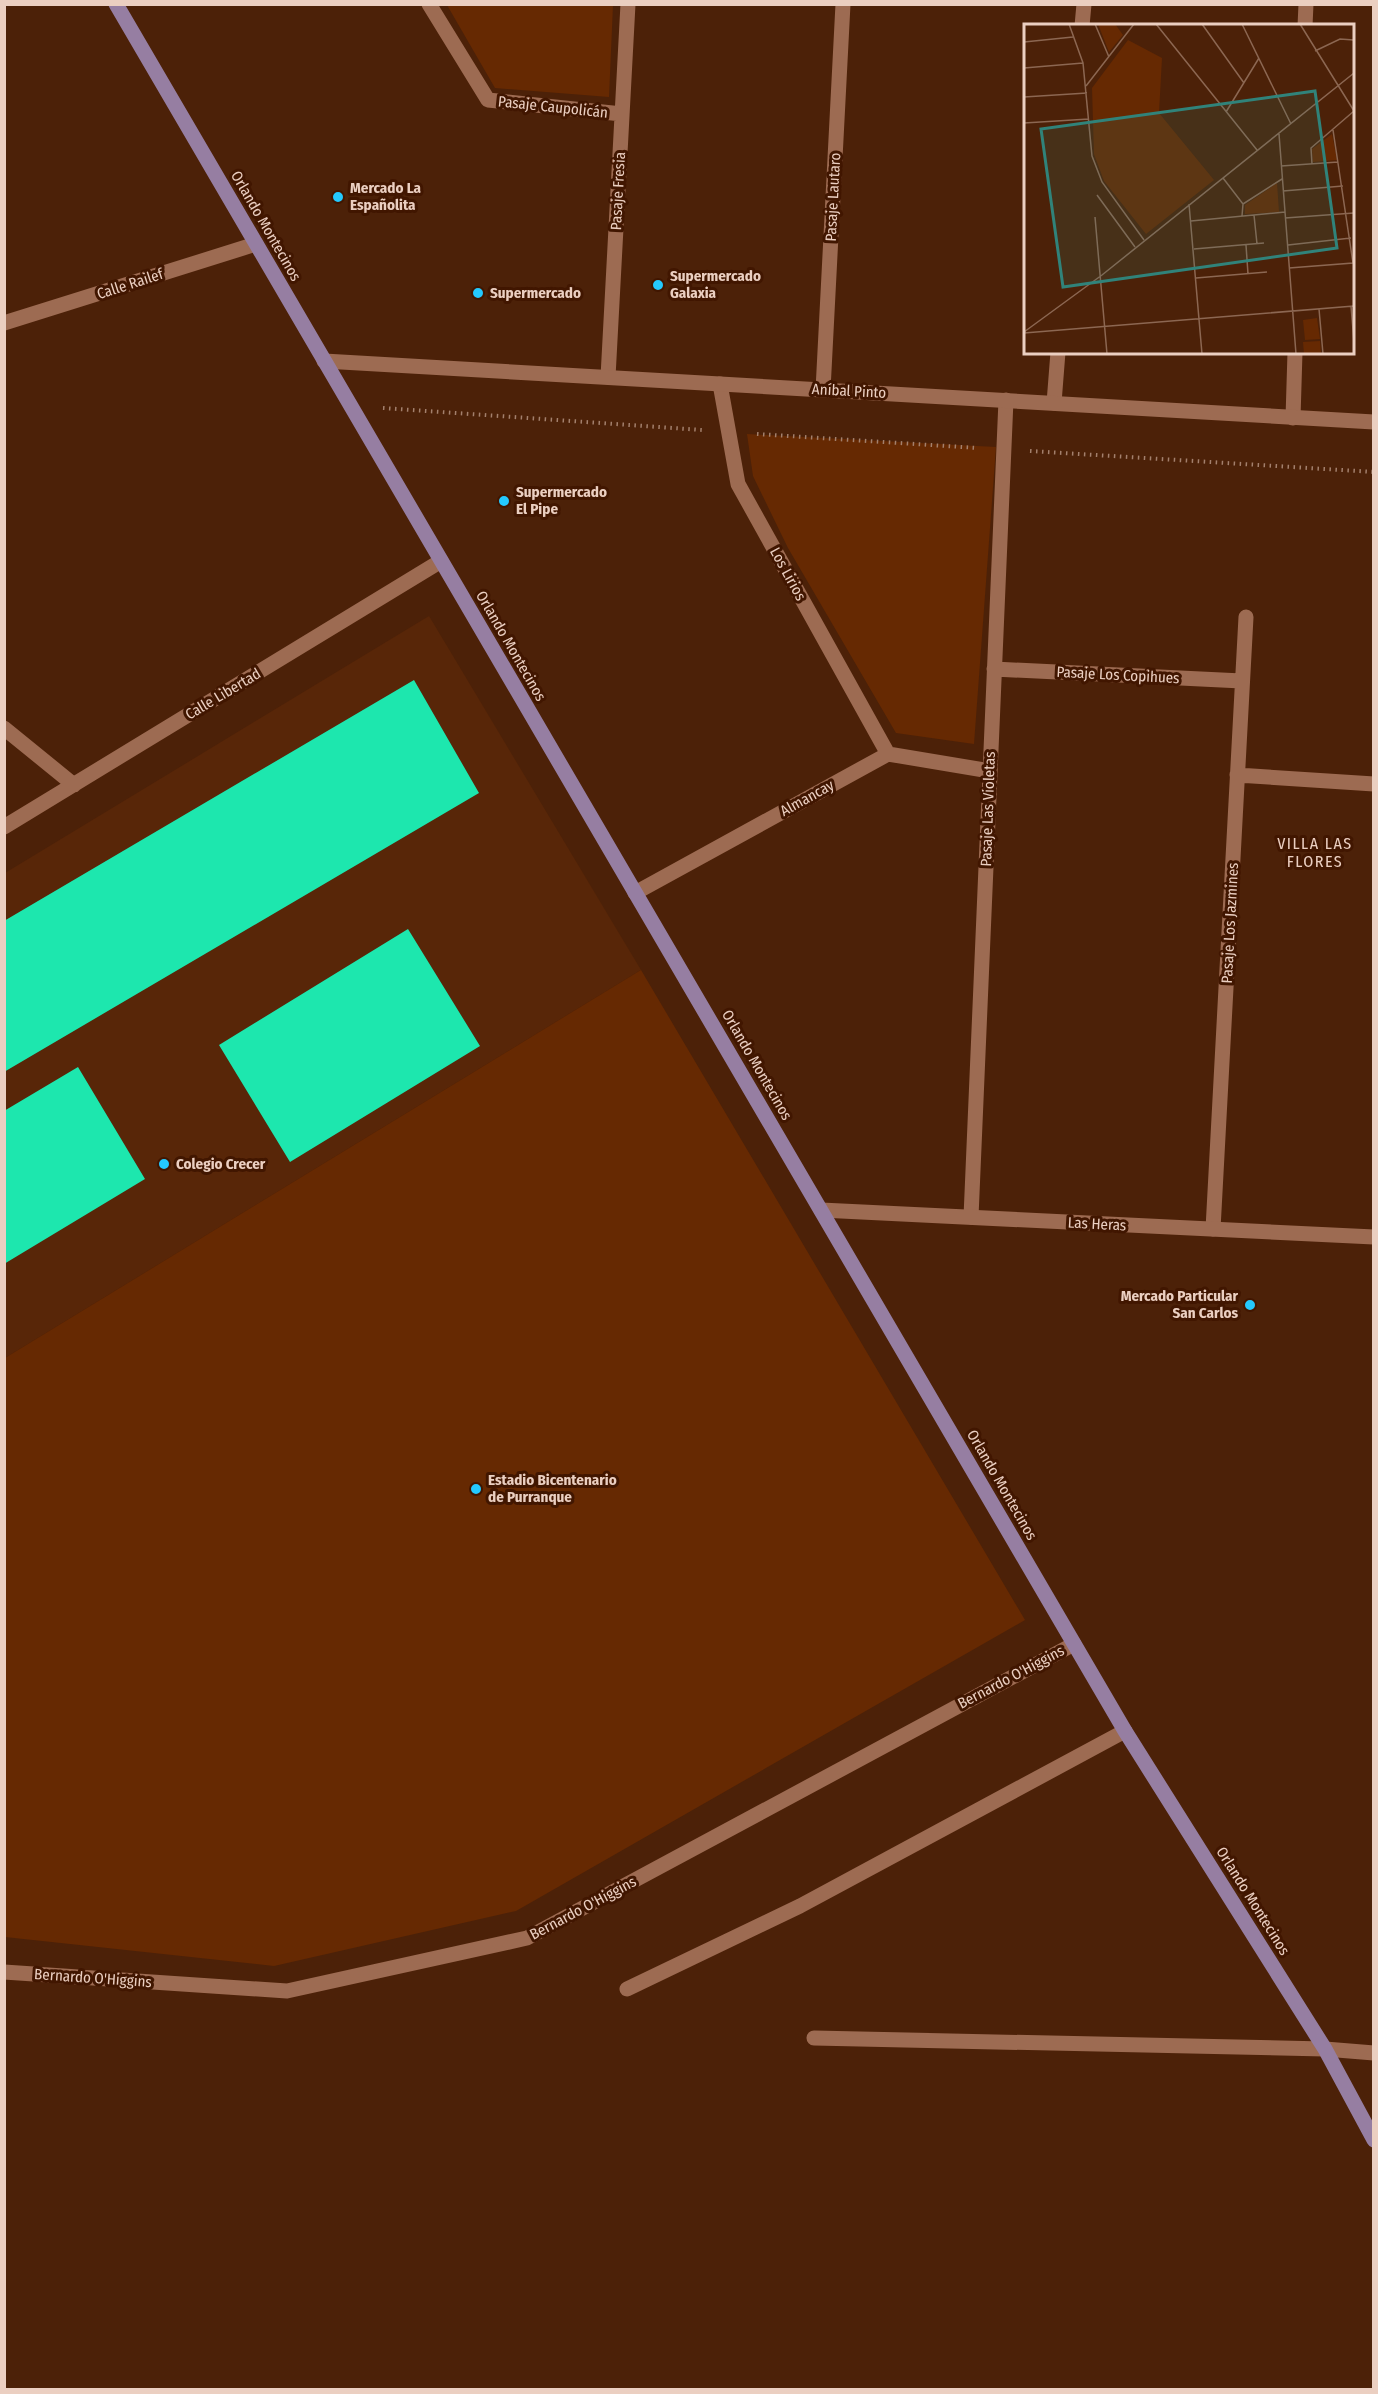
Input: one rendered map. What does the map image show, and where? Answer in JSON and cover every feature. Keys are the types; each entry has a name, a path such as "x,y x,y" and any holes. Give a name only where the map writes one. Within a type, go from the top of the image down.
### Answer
{"main road":[{"name":"Orlando Montecinos","path":"116,4 1125,1731 1324,2049 1374,2140"}],"street":[{"name":"Pasaje Caupolicán","path":"429,4 488,100 622,114"},
{"name":"Pasaje Fresia","path":"608,377 628,4"},
{"name":"Pasaje Lautaro","path":"823,390 843,4"},
{"path":"1082,24 1084,4"},
{"path":"1305,24 1306,4"},
{"name":"Calle Railef","path":"4,323 256,244"},
{"path":"1054,403 1058,354"},
{"path":"1293,417 1295,354"},
{"name":"Aníbal Pinto","path":"324,361 1374,422"},
{"name":"Los Lirios","path":"720,384 738,484 888,754"},
{"name":"Pasaje Las Violetas","path":"971,1217 1006,400"},
{"name":"Calle Libertad","path":"4,827 441,561"},
{"name":"Pasaje Los Jazmines","path":"1213,1229 1246,617"},
{"name":"Pasaje Los Copihues","path":"994,669 1242,681"},
{"path":"4,728 74,785"},
{"path":"888,754 990,771"},
{"name":"Almancay","path":"635,893 888,754"},
{"path":"1237,775 1374,784"},
{"name":"Las Heras","path":"821,1210 1374,1237"},
{"name":"Bernardo O'Higgins","path":"4,1972 286,1991 528,1938 1074,1644"},
{"path":"627,1989 800,1906 1125,1731"},
{"path":"814,2038 1324,2049 1374,2053"}],"path":[{"path":"350,406 1374,472"}],"shaded area":[{"path":"447,5 613,5 609,97 495,88"},
{"path":"747,434 996,447 974,744 896,733 788,548 753,476"},
{"name":"Colegio Crecer","path":"429,616 641,970 5,1358 5,873"},
{"name":"Estadio Bicentenario de Purranque","path":"641,970 1025,1620 516,1911 274,1966 5,1937 5,1358"}],"building":[{"path":"414,680 479,793 4,1072 4,921"},
{"path":"408,929 480,1046 290,1162 219,1045"},
{"path":"78,1067 145,1179 4,1264 4,1111"}],"place":[{"name":"Mercado La Españolita","path":"338,197"},
{"name":"Supermercado Galaxia","path":"658,285"},
{"name":"Supermercado","path":"478,293"},
{"name":"Supermercado El Pipe","path":"504,501"},
{"name":"Colegio Crecer","path":"164,1164"},
{"name":"Mercado Particular San Carlos","path":"1250,1305"},
{"name":"Estadio Bicentenario de Purranque","path":"476,1489"}],"district":[{"name":"VILLA LAS FLORES","path":"1315,852"}]}
